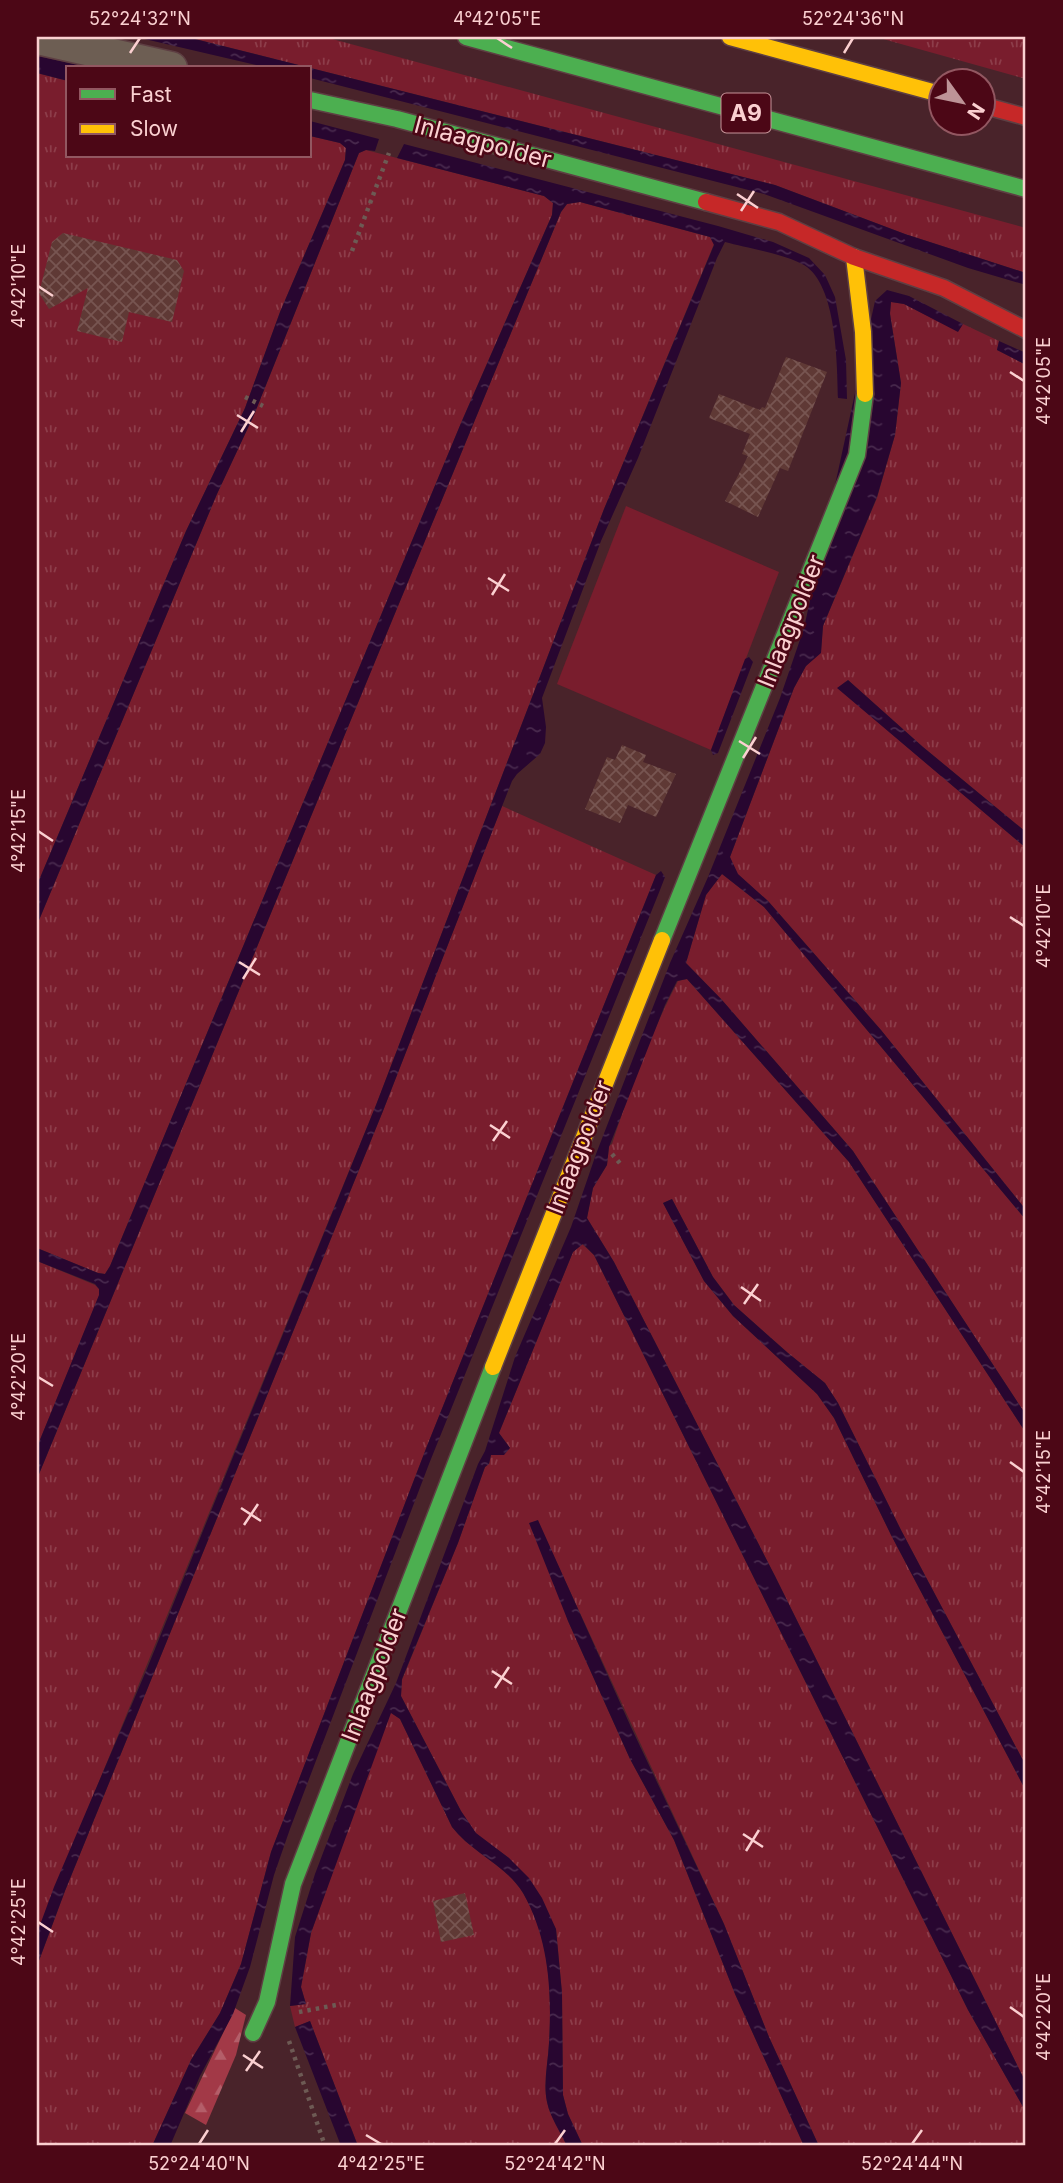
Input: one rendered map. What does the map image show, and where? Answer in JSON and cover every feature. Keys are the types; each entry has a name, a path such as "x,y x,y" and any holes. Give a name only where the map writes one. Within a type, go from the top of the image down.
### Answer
{"main road":[{"name":"A9","path":"466,37 1026,188"},
{"path":"730,37 926,90"},
{"name":"Inlaagpolder","path":"312,100 397,119 779,222 854,257 944,288 1026,330"},
{"path":"996,109 1026,117"},
{"name":"Inlaagpolder","path":"253,2033 267,2002 293,1884 582,1138 857,455 864,427 867,374 854,257"}],"street":[{"path":"37,38 162,66"}],"path":[{"path":"352,251 388,155 397,119"},
{"path":"245,397 263,405"},
{"path":"612,1154 623,1167"},
{"path":"267,2002 280,2016 325,2146"},
{"path":"280,2016 336,2006"}],"green space":[{"path":"187,37 325,37 1026,228 1026,273 905,234 775,185 312,68 312,66 302,66"},
{"path":"876,37 1026,37 1026,79 996,71 996,66 980,66"},
{"path":"37,73 66,80 66,158 312,158 312,136 340,143 346,148 345,160 280,312 245,408 186,531 37,885"},
{"path":"366,150 544,196 553,203 552,215 461,423 110,1266 105,1274 98,1273 37,1248 37,925 217,494 254,415 359,153"},
{"path":"580,202 710,237 714,244 604,509 376,1105 37,1933 37,1479 561,212 567,204"},
{"path":"891,302 904,304 958,331 963,324 999,341 997,350 1026,365 1026,832 923,747 848,680 838,688 1026,848 1026,1210 881,1030 768,901 737,874 730,857 794,688 806,666 821,652 823,626 877,498 895,435 901,383 890,313"},
{"path":"626,506 779,572 711,750 557,684"},
{"path":"502,806 656,875 427,1446 271,1852 241,1964 220,2013 191,2060 152,2146 37,2146 37,1966 65,1891 383,1111"},
{"path":"722,874 764,907 1026,1220 1026,1415 853,1151 722,1000 686,963 706,895"},
{"path":"687,979 849,1162 1026,1433 1026,1766 901,1530 838,1403 825,1383 734,1305 713,1277 672,1199 663,1203 704,1281 733,1316 817,1394 834,1418 891,1535 1026,1791 1026,2083 775,1576 614,1262 587,1218 593,1188 607,1165 609,1146 650,1041 678,981"},
{"path":"582,1244 594,1255 968,2010 1026,2112 1026,2146 819,2146 769,2037 724,1924 537,1520 568,1621 630,1759 674,1840 735,1994 804,2146 583,2146 568,2114 563,2095 562,1993 556,1929 509,1858 476,1834 461,1811 401,1696 402,1680 458,1543 485,1467 489,1464 491,1455 510,1448 499,1433 573,1252"},
{"path":"37,1261 95,1285 99,1289 99,1296 37,1447"},
{"path":"390,1712 400,1719 452,1827 516,1883 532,1911 544,1947 549,1985 547,2102 567,2146 358,2146 310,2021 295,2027 290,2006 306,2004 301,1987 311,1933"},
{"path":"235,2008 246,2015 236,2055 206,2125 185,2113"}],"water":[{"path":"136,37 187,37 302,66 260,66"},
{"path":"37,56 83,66 66,66 66,80 37,73"},
{"path":"312,68 775,185 905,234 1026,273 1026,285 968,268 764,194 312,79"},
{"path":"312,122 379,139 375,151 366,150 359,153 254,415 217,494 37,925 37,885 186,531 245,408 280,312 345,160 346,148 340,143 312,136"},
{"path":"404,144 718,226 773,242 809,258 825,275 835,297 846,360 847,399 838,398 833,326 823,289 815,275 804,265 787,258 725,242 638,458 601,541 542,698 545,743 540,754 512,781 383,1111 65,1891 37,1966 37,1933 54,1887 146,1671 376,1105 604,509 714,245 710,237 580,202 567,204 561,212 37,1479 37,1447 99,1295 99,1289 95,1284 37,1261 37,1248 98,1273 105,1274 110,1266 461,423 552,215 553,203 544,196 397,158"},
{"path":"887,290 909,296 963,324 958,332 904,304 891,302 890,314 901,383 895,435 877,497 823,626 821,653 806,666 794,688 730,857 738,874 768,901 881,1030 1026,1210 1026,1220 764,907 722,874 706,895 686,963 722,1000 853,1151 1026,1415 1026,1433 849,1162 687,979 677,981 665,1005 609,1147 607,1165 593,1188 587,1218 614,1262 775,1576 1026,2083 1026,2112 968,2010 594,1255 583,1244 573,1252 499,1433 510,1448 504,1455 491,1455 489,1464 485,1467 458,1543 402,1679 401,1696 461,1811 476,1833 509,1858 529,1878 542,1898 556,1929 562,1993 563,2095 568,2114 583,2146 567,2146 547,2102 549,1985 543,1947 532,1911 516,1883 452,1827 400,1719 391,1713 311,1933 301,1987 306,2004 290,2006 295,1937 315,1874 353,1774 396,1683 485,1451 515,1357 571,1227 596,1154 670,963 708,877 780,698 804,628 875,301"},
{"path":"999,341 1026,353 1026,365 997,350"},
{"path":"749,657 753,662 718,753 713,755 711,750 745,659"},
{"path":"848,680 923,747 1026,832 1026,848 837,688"},
{"path":"661,871 665,877 660,890 429,1464 290,1829 274,1875 250,1967 233,2014 200,2076 170,2146 152,2146 191,2060 220,2013 241,1964 271,1852 427,1446 656,875"},
{"path":"672,1199 713,1277 734,1305 825,1383 838,1403 901,1530 1026,1766 1026,1791 891,1535 834,1418 817,1394 733,1316 704,1281 663,1203"},
{"path":"538,1520 724,1924 769,2037 819,2146 804,2146 735,1994 674,1840 630,1759 568,1621 529,1523"},
{"path":"310,2021 358,2146 341,2146 295,2027"}],"building":[{"path":"63,233 177,260 184,271 172,322 129,312 122,342 77,331 88,288 49,309 39,293 52,242"},
{"path":"786,357 827,372 788,471 780,468 758,517 725,501 748,456 742,454 750,434 709,418 719,394 760,410 765,408"},
{"path":"622,745 646,755 643,762 676,774 656,817 628,805 620,823 585,809 607,757 615,760"},
{"path":"465,1893 474,1935 441,1942 433,1901"}],"traffic: fast":[{"path":"466,37 1026,189"},
{"path":"312,100 397,119 706,202"},
{"path":"662,940 857,455 865,394"},
{"path":"253,2033 267,2002 293,1884 493,1367"}],"traffic: slow":[{"path":"730,37 926,90"},
{"path":"854,257 863,332 865,394"},
{"path":"493,1367 662,940"}],"traffic: jam":[{"path":"996,109 1026,117"},
{"path":"706,202 779,222 854,257 944,288 1026,330"}]}
